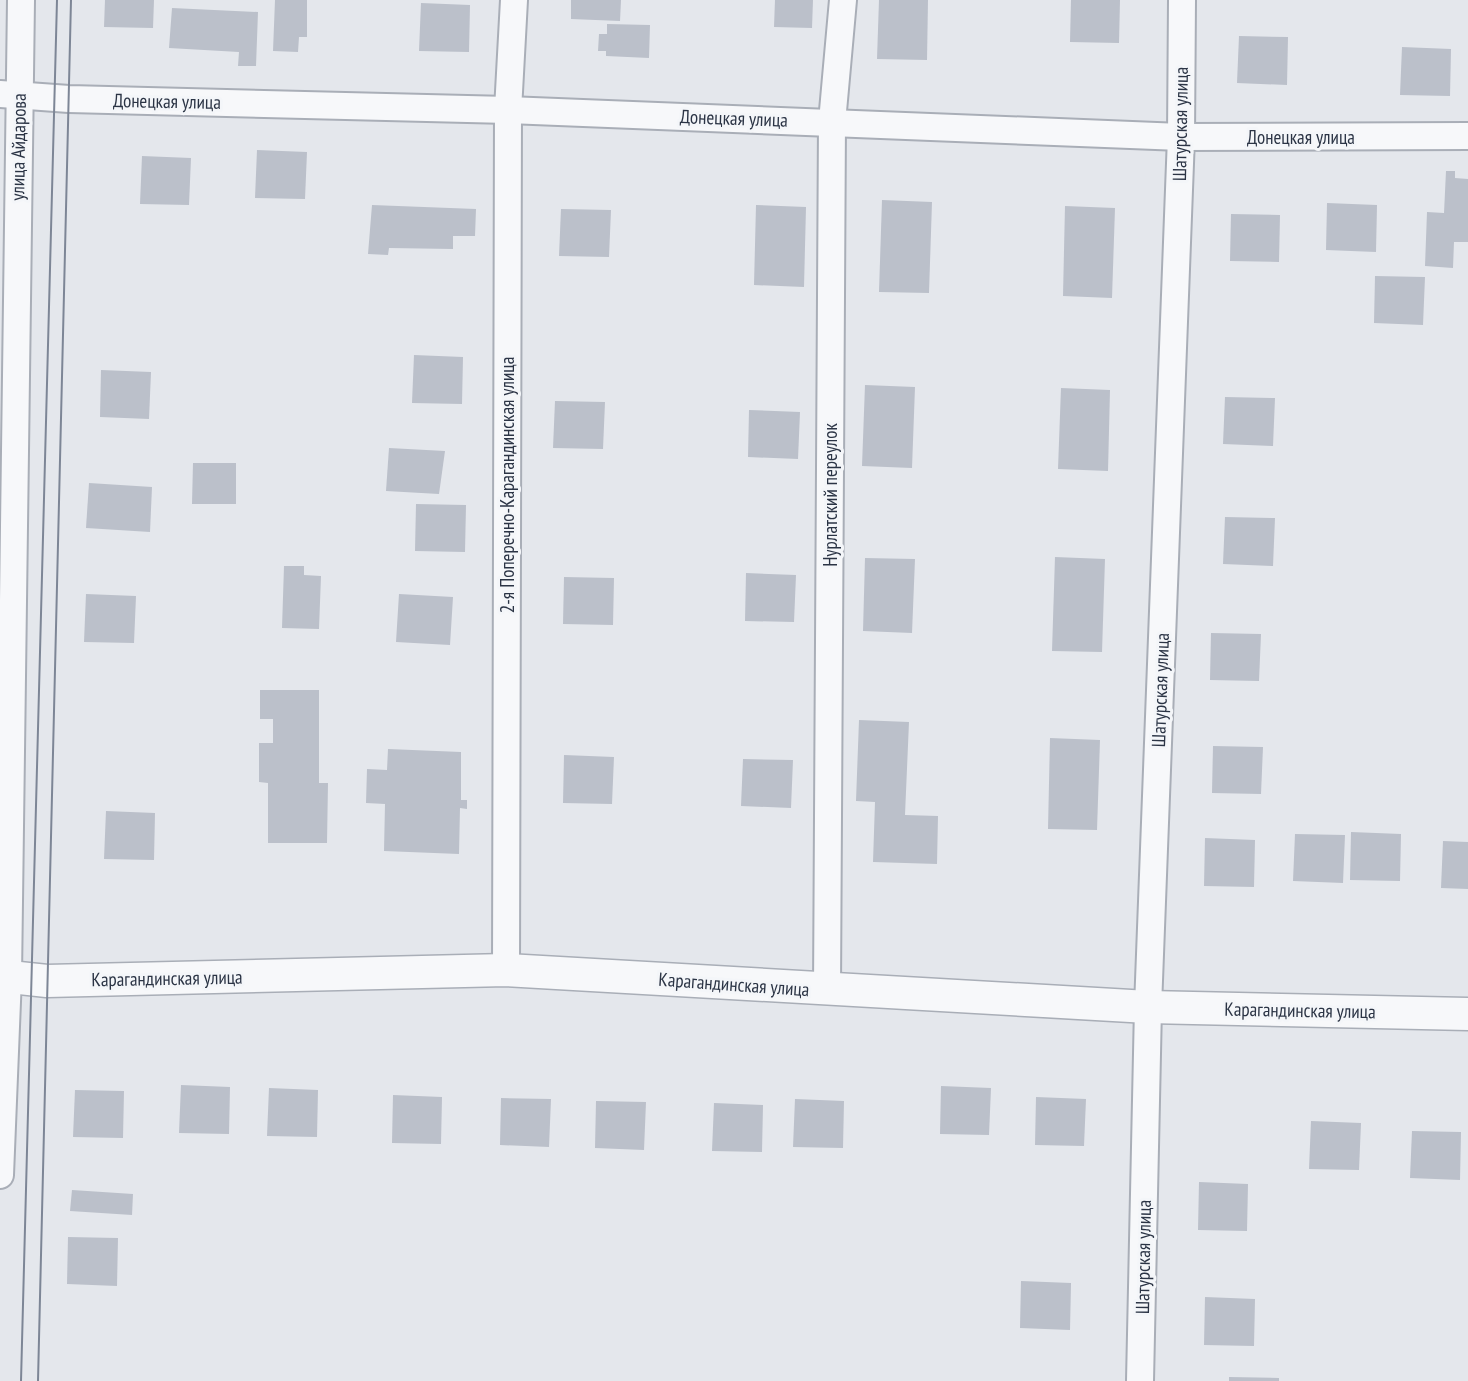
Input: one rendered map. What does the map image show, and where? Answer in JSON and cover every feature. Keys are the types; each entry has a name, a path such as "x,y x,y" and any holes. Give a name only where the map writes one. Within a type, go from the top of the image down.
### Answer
{"street":[{"name":"улица Айдарова","path":"0,1175 4,976 9,95 21,0"},
{"name":"2-я Поперечно-Карагандинская улица","path":"506,970 508,110 514,0"},
{"name":"Нурлатский переулок","path":"827,990 832,122 843,0"},
{"name":"Шатурская улица","path":"1140,1381 1148,1007 1181,137 1182,0"},
{"name":"Донецкая улица","path":"9,95 508,110 1181,137 1468,136"},
{"name":"Карагандинская улица","path":"4,976 47,981 506,970 1148,1007 1468,1014"}],"building":[{"path":"105,0 154,0 153,28 104,27"},
{"path":"275,0 307,0 307,37 299,37 298,52 273,51"},
{"path":"571,0 621,0 620,21 571,19"},
{"path":"775,0 813,0 812,28 774,27"},
{"path":"879,0 928,0 927,60 877,59"},
{"path":"1071,0 1120,0 1119,43 1070,42"},
{"path":"421,3 470,5 469,52 419,51"},
{"path":"172,8 258,12 256,66 238,66 239,52 169,48"},
{"path":"607,24 650,25 649,58 606,56 606,51 598,51 599,34 607,34"},
{"path":"1239,36 1288,37 1287,85 1237,83"},
{"path":"1402,47 1451,49 1450,96 1400,95"},
{"path":"257,150 307,152 305,199 255,198"},
{"path":"142,156 191,158 189,205 140,204"},
{"path":"1446,171 1455,171 1455,178 1468,179 1468,242 1454,242 1453,268 1425,266 1427,212 1444,213"},
{"path":"882,200 932,202 929,293 879,292"},
{"path":"1327,203 1377,205 1376,252 1326,250"},
{"path":"372,205 476,209 475,236 453,236 453,249 389,248 388,255 368,254"},
{"path":"756,205 806,207 804,287 754,285"},
{"path":"1065,206 1115,208 1112,298 1063,296"},
{"path":"561,209 611,210 609,257 559,256"},
{"path":"1231,214 1280,215 1279,262 1230,261"},
{"path":"1375,276 1425,277 1423,325 1374,323"},
{"path":"414,355 463,357 462,404 412,403"},
{"path":"101,370 151,372 149,419 100,417"},
{"path":"865,385 915,387 912,468 862,466"},
{"path":"1061,388 1110,390 1108,471 1058,469"},
{"path":"1225,397 1275,398 1273,446 1223,444"},
{"path":"555,401 605,402 603,449 553,448"},
{"path":"749,410 800,412 798,459 748,457"},
{"path":"389,448 445,451 439,494 386,491"},
{"path":"193,463 236,463 236,504 192,504"},
{"path":"89,483 152,487 150,532 86,528"},
{"path":"416,504 466,505 465,552 415,551"},
{"path":"1225,517 1275,518 1273,566 1223,564"},
{"path":"1055,557 1105,559 1102,652 1052,651"},
{"path":"865,558 915,559 912,633 863,631"},
{"path":"284,566 304,566 304,575 321,576 319,629 282,628"},
{"path":"746,573 796,575 794,622 745,621"},
{"path":"564,577 614,578 613,625 563,624"},
{"path":"86,594 136,596 134,643 84,642"},
{"path":"399,594 453,597 450,645 396,642"},
{"path":"1211,633 1261,634 1259,681 1210,680"},
{"path":"260,690 319,690 319,783 328,783 327,843 268,843 268,783 259,782 259,743 273,743 273,719 260,719"},
{"path":"859,720 909,722 905,815 938,816 937,864 873,862 875,802 856,801"},
{"path":"1050,738 1100,740 1097,830 1048,829"},
{"path":"1213,746 1263,747 1261,794 1212,793"},
{"path":"388,749 461,752 461,800 467,800 467,809 460,808 459,854 384,851 385,804 366,803 367,769 387,770"},
{"path":"564,755 614,757 612,804 563,803"},
{"path":"743,759 793,760 791,808 741,806"},
{"path":"106,811 155,813 154,860 104,859"},
{"path":"1351,832 1401,834 1400,881 1350,880"},
{"path":"1295,834 1345,835 1343,883 1293,881"},
{"path":"1205,838 1255,840 1254,887 1204,886"},
{"path":"1443,841 1468,842 1468,889 1441,888"},
{"path":"181,1085 230,1087 229,1134 179,1133"},
{"path":"941,1086 991,1088 989,1135 940,1134"},
{"path":"269,1088 318,1090 317,1137 267,1136"},
{"path":"75,1090 124,1091 123,1138 73,1137"},
{"path":"393,1095 442,1097 441,1144 392,1143"},
{"path":"1036,1097 1086,1099 1084,1146 1035,1145"},
{"path":"501,1098 551,1099 549,1147 500,1145"},
{"path":"795,1099 844,1101 843,1148 793,1147"},
{"path":"596,1101 646,1102 644,1150 595,1148"},
{"path":"714,1103 763,1105 762,1152 712,1151"},
{"path":"1311,1121 1361,1123 1359,1170 1309,1169"},
{"path":"1412,1131 1461,1132 1460,1180 1410,1178"},
{"path":"1199,1182 1248,1184 1247,1231 1198,1230"},
{"path":"72,1190 133,1194 132,1215 70,1211"},
{"path":"68,1237 118,1238 117,1286 67,1284"},
{"path":"1021,1281 1071,1283 1070,1330 1020,1328"},
{"path":"1205,1297 1255,1299 1254,1346 1204,1345"},
{"path":"1229,1377 1279,1378 1279,1381 1229,1381"}],"tram line":[{"path":"21,1381 57,0"},
{"path":"38,1381 71,0"}]}
